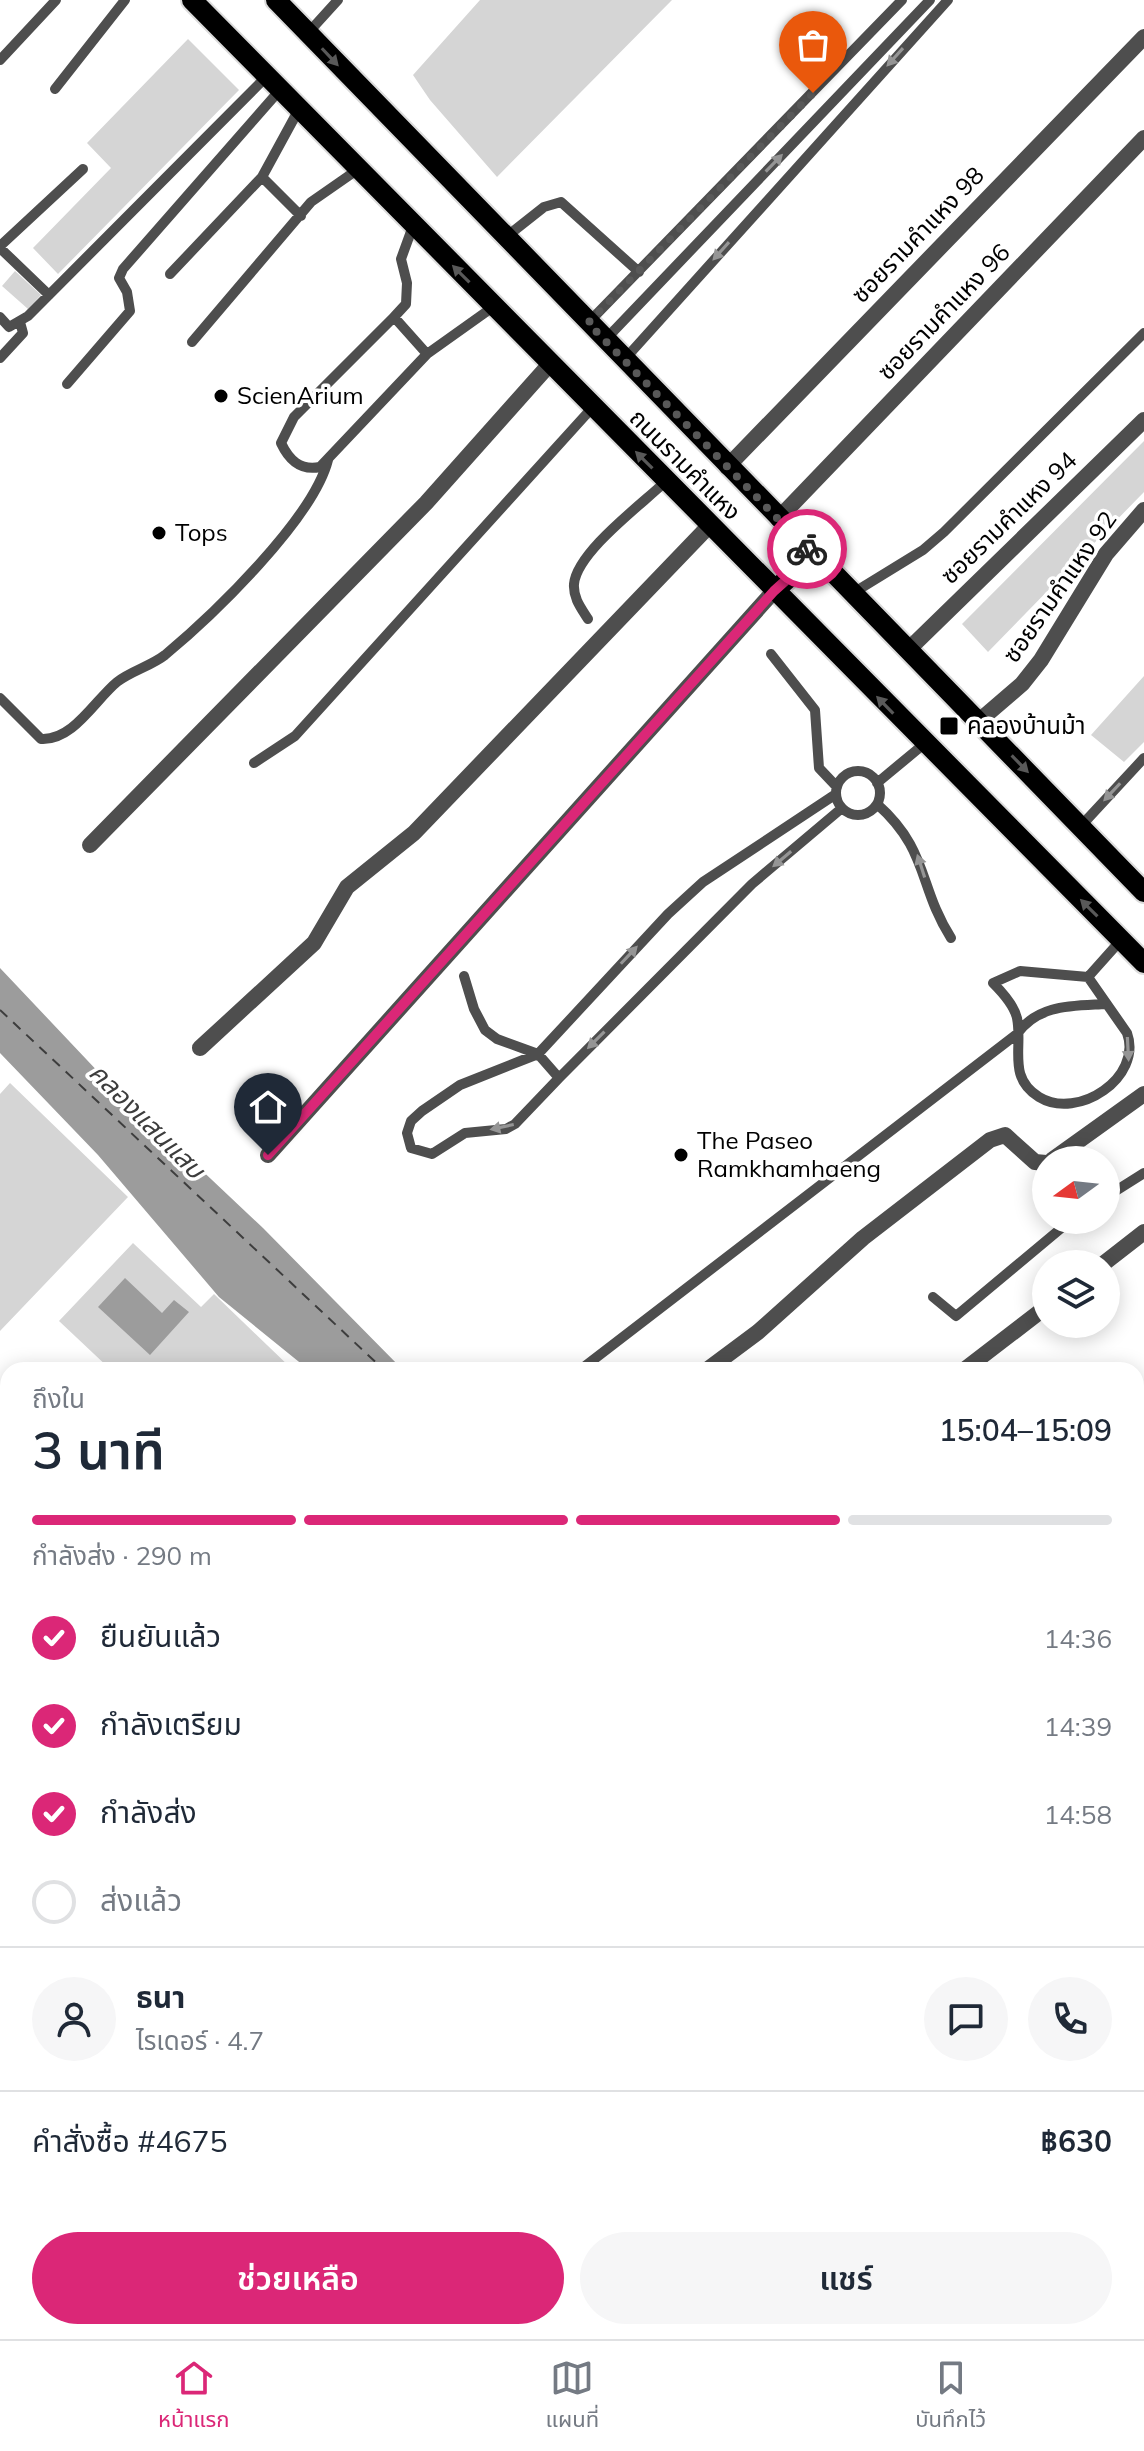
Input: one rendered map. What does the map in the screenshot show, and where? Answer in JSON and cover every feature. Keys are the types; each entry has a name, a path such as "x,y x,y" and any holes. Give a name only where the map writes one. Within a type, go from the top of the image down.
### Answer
{"main road":[{"name":"ถนนรามคำแหง","path":"192,0 549,365 1144,963"},
{"name":"ถนนรามคำแหง","path":"276,0 504,238 1144,892"},
{"path":"774,591 814,555"}],"street":[{"name":"ซอยรามคําแหง 98","path":"727,467 1144,37"},
{"name":"ซอยรามคําแหง 96","path":"778,519 1144,138"},
{"path":"90,845 426,503 549,365"},
{"name":"ซอยรามคําแหง 94","path":"908,650 1144,420"},
{"name":"ซอยรามคําแหง 92","path":"979,721 1022,684 1041,660 1106,554 1144,510"},
{"path":"200,1048 314,943 347,887 414,833 709,526"},
{"path":"268,1155 774,591"},
{"path":"1072,1146 1144,1094"},
{"path":"718,1362 758,1332 863,1238 990,1140 1005,1135 1032,1159"},
{"path":"1120,1251 1144,1232"},
{"path":"974,1362 1032,1318"}],"lane":[{"path":"0,60 56,0"},
{"path":"55,89 125,0"},
{"path":"308,33 338,0"},
{"path":"588,323 902,0"},
{"path":"604,340 930,0"},
{"path":"624,360 948,0"},
{"path":"0,317 9,327 20,322 272,84"},
{"path":"67,384 130,311 127,292 119,278 123,269 272,84"},
{"path":"170,274 262,177 298,111"},
{"path":"49,295 0,247 83,169"},
{"path":"192,342 311,202 357,170"},
{"path":"262,177 301,216"},
{"path":"504,238 544,207 561,202 639,272"},
{"path":"413,226 401,259 407,283 406,304 294,417 281,443 288,457 298,465 311,469 328,460 427,354 493,307"},
{"path":"394,317 427,354"},
{"path":"0,358 23,333 20,322"},
{"path":"851,594 923,550 944,532 1144,333"},
{"path":"254,763 295,736 592,408"},
{"path":"0,698 41,739 62,735 117,682 163,656 238,585 308,506 323,481 328,460"},
{"path":"588,619 576,600 574,585 579,564 665,482"},
{"path":"771,654 815,710 819,768 836,791 842,808"},
{"path":"877,783 924,744"},
{"path":"1080,827 1144,758"},
{"path":"842,808 752,884 559,1078 527,1115 506,1129 465,1133 432,1154 411,1148 407,1133 411,1121 422,1111 460,1085 499,1073 538,1054 668,914 703,882 836,791 853,772 867,774 877,783 877,804 911,840 936,910 951,938"},
{"path":"842,808 861,815 877,804"},
{"path":"1088,977 1121,940"},
{"path":"1020,971 1088,977 1127,1033 1129,1064 1100,1092 1079,1101 1044,1099 1025,1083 1018,1070 1017,1016 993,983 1020,971"},
{"path":"464,976 474,1009 485,1030 497,1039 538,1054 559,1078"},
{"path":"590,1362 1017,1034 1026,1021 1040,1013 1106,1004"},
{"path":"1120,1188 1144,1173"},
{"path":"933,1297 956,1316 1054,1234"}],"shaded area":[{"path":"480,0 672,0 497,177 430,100 413,75"},
{"path":"188,39 239,90 58,274 33,248 111,168 87,143"},
{"path":"15,271 41,295 28,309 2,286"},
{"path":"1144,441 1144,492 988,652 962,624"},
{"path":"1144,676 1144,742 1124,762 1091,735"},
{"path":"10,1083 128,1197 0,1331 0,1094"},
{"path":"133,1243 201,1307 214,1294 285,1362 103,1362 59,1321"}],"water":[{"name":"คลองแสนแสบ","path":"0,968 104,1078 263,1228 395,1362 299,1362 219,1297 98,1155 0,1053"},
{"path":"125,1278 162,1313 174,1300 189,1312 150,1355 98,1307"}],"ferry route":[{"path":"0,1010 375,1362"}],"way so far":[{"path":"807,549 588,323 813,93"}],"place":[{"name":"ScienArium","path":"221,396"},
{"name":"Tops","path":"159,533"},
{"name":"คลองบ้านม้า","path":"949,726"},
{"name":"The Paseo Ramkhamhaeng","path":"681,1155"}],"route":[{"path":"268,1155 774,591 814,555 807,549"}]}
